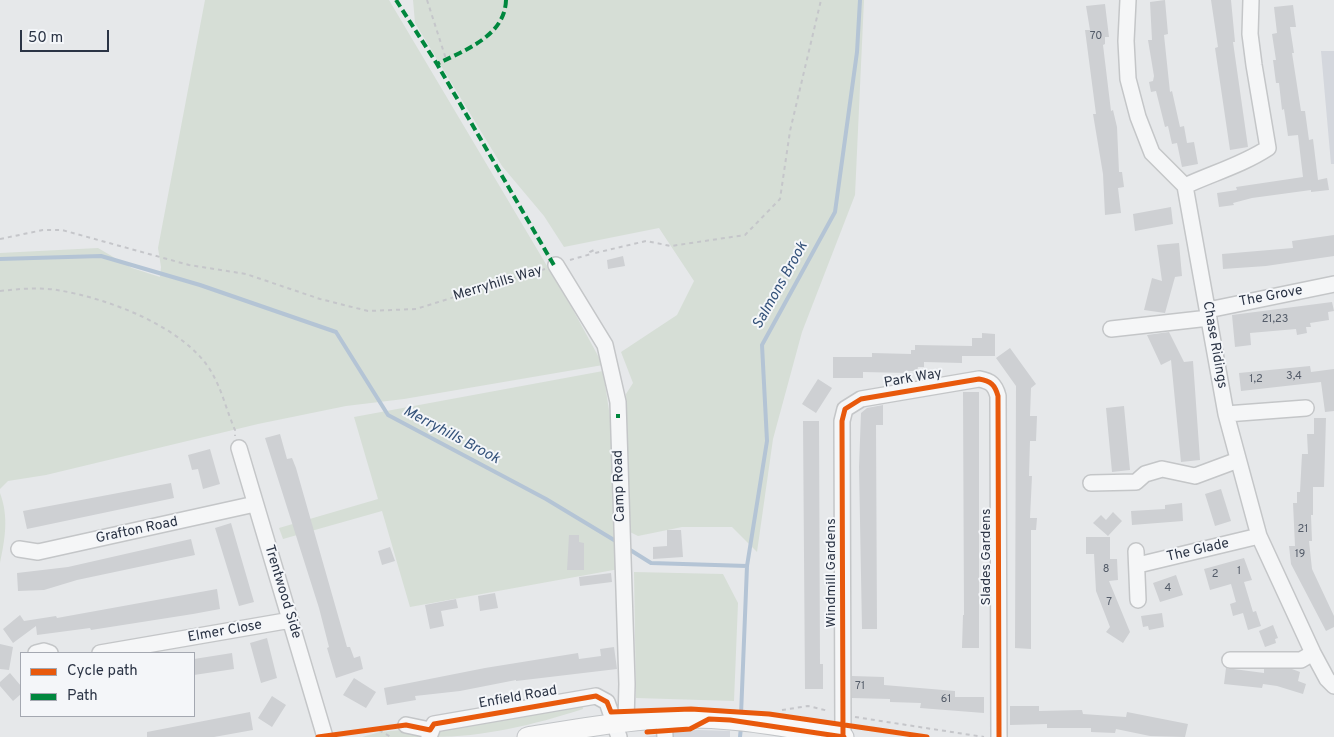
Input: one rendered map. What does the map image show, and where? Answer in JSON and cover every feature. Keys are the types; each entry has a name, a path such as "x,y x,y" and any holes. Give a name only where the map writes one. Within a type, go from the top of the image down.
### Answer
{"main road":[{"path":"527,737 620,728 664,728 730,720 843,737"}],"street":[{"path":"1128,0 1126,41 1128,79 1138,118 1152,153 1185,186 1224,168 1247,162 1273,150 1255,74 1250,34 1251,0"},
{"name":"Chase Ridings","path":"1185,186 1226,414 1259,536 1313,654 1327,679 1334,686"},
{"name":"Camp Road","path":"556,265 605,345 618,402 627,684 620,728"},
{"name":"The Grove","path":"1111,329 1208,314 1334,284"},
{"name":"Park Way","path":"845,409 862,399 979,379 988,380"},
{"name":"Slades Gardens","path":"988,380 995,386 998,396 998,737"},
{"path":"1226,414 1306,408"},
{"name":"Windmill Gardens","path":"843,737 842,421 845,409"},
{"name":"Trentwood Side","path":"239,448 325,737"},
{"path":"1091,483 1136,482 1146,474 1162,469 1195,476 1238,460"},
{"name":"Grafton Road","path":"19,549 38,552 255,504"},
{"name":"The Glade","path":"1138,600 1137,558 1259,536"},
{"name":"Elmer Close","path":"106,652 291,620"},
{"path":"1230,660 1301,660 1313,654"},
{"name":"Enfield Road","path":"429,734 434,724 596,696 607,702 620,728"},
{"path":"406,725 429,734"}],"path":[{"path":"427,0 446,60"},
{"path":"0,291 32,288 58,290 108,304 171,331 212,373 235,430 239,448"},
{"path":"778,714 791,707 808,706 844,715 984,737"},
{"path":"778,714 788,717"},
{"path":"370,731 406,725"},
{"path":"379,730 391,737"}],"shaded area":[{"path":"205,0 389,0 572,308 603,365 404,399 346,406 258,424 46,475 8,481 0,489 0,253 98,248 132,268 160,277 161,267 158,248"},
{"path":"413,0 864,0 855,195 802,332 773,439 757,552 732,527 682,527 638,536 630,532 626,394 633,383 621,352 677,315 694,281 659,228 564,247 544,216 502,166 415,23"},
{"path":"1321,51 1334,51 1334,164 1331,164"},
{"path":"603,371 612,430 619,569 410,607 382,511 283,539 279,528 378,499 354,417"},
{"path":"0,493 5,519 5,537 0,563"},
{"path":"634,572 723,574 738,603 734,701 636,698"},
{"path":"582,701 583,709 527,725 470,735 432,737 435,730"},
{"path":"402,730 426,737 362,737 380,732"},
{"path":"698,730 730,731 730,737 645,737 672,732"}],"building":[{"path":"1165,0 1168,34 1164,35 1170,92 1172,91 1180,127 1184,126 1187,143 1194,142 1198,164 1182,167 1177,143 1172,144 1168,126 1165,127 1156,91 1151,92 1149,82 1153,81 1154,76 1148,40 1152,40 1150,2"},
{"path":"1211,0 1231,0 1235,42 1233,42 1248,147 1230,150 1215,48 1218,47"},
{"path":"1105,4 1109,37 1105,37 1105,44 1103,45 1111,111 1113,110 1117,127 1119,172 1122,172 1124,187 1118,188 1121,213 1105,215 1103,174 1093,114 1096,114 1085,30 1090,30 1086,6"},
{"path":"1293,5 1296,27 1290,27 1301,111 1305,111 1309,140 1313,139 1318,180 1327,178 1329,190 1311,192 1311,190 1252,198 1233,203 1234,205 1219,207 1217,193 1237,190 1236,187 1303,177 1298,135 1288,136 1284,109 1282,110 1279,83 1276,83 1273,60 1276,60 1272,34 1277,33 1274,7"},
{"path":"1171,207 1173,224 1135,231 1133,214"},
{"path":"1334,235 1334,256 1266,266 1223,269 1222,254 1293,248 1292,241"},
{"path":"1179,243 1182,276 1175,277 1165,313 1144,310 1152,278 1162,281 1157,245"},
{"path":"623,256 625,266 608,269 607,260"},
{"path":"1332,302 1334,311 1328,312 1329,320 1310,323 1311,327 1306,327 1307,333 1297,335 1296,329 1250,333 1251,345 1235,347 1232,315"},
{"path":"1169,332 1184,362 1193,361 1200,460 1181,462 1171,360 1161,365 1147,335"},
{"path":"982,333 995,334 995,356 962,356 962,363 924,362 924,367 918,367 917,371 908,371 908,373 863,372 863,378 833,378 833,357 872,357 872,353 911,354 911,350 915,350 915,345 972,346 972,338 982,338"},
{"path":"1010,348 1036,384 1031,388 1030,416 1037,416 1036,441 1030,441 1029,476 1032,476 1030,518 1037,518 1036,530 1031,530 1031,649 1015,648 1016,386 996,358"},
{"path":"1310,366 1311,372 1334,369 1334,411 1325,412 1321,382 1241,391 1239,373"},
{"path":"818,379 832,388 816,413 802,404"},
{"path":"963,392 979,392 979,648 962,648 964,615"},
{"path":"883,405 883,425 876,425 877,629 862,629 859,467 861,413 867,408"},
{"path":"1124,406 1130,470 1112,472 1106,408"},
{"path":"1314,418 1326,418 1324,487 1313,487 1312,541 1309,541 1312,569 1334,616 1334,627 1326,631 1291,564 1289,546 1295,546 1293,503 1297,503 1297,492 1300,492 1302,454 1308,454 1307,434 1314,434"},
{"path":"803,421 819,421 820,664 823,664 823,689 805,689"},
{"path":"280,434 287,459 292,458 296,468 347,647 350,647 354,658 360,656 363,669 336,678 327,648 329,647 319,608 265,438"},
{"path":"210,449 220,484 203,489 198,469 192,470 188,455"},
{"path":"171,483 174,498 27,529 23,511"},
{"path":"1221,489 1231,521 1215,526 1205,494"},
{"path":"1182,503 1183,521 1132,525 1131,511 1165,509 1165,505"},
{"path":"1113,512 1122,521 1108,536 1093,523 1101,515 1106,520"},
{"path":"231,523 254,602 239,606 215,528"},
{"path":"667,530 681,530 683,557 653,559 653,547 667,546"},
{"path":"569,535 579,535 579,542 584,543 584,570 567,570"},
{"path":"1086,537 1110,537 1110,559 1117,559 1118,580 1109,581 1130,632 1123,643 1106,632 1110,627 1096,591 1094,554 1086,554"},
{"path":"191,539 195,555 77,580 44,590 18,591 17,573 68,567"},
{"path":"390,547 395,561 382,565 378,551"},
{"path":"1244,558 1252,580 1244,582 1253,612 1256,611 1261,626 1248,630 1243,613 1233,616 1230,604 1236,602 1231,584 1210,590 1204,569"},
{"path":"611,573 612,582 580,586 579,577"},
{"path":"1176,575 1183,595 1160,602 1153,583"},
{"path":"217,589 220,609 91,630 90,628 37,635 36,626 13,643 3,629 20,615 24,621 56,616 57,618"},
{"path":"495,593 498,608 480,611 478,596"},
{"path":"456,599 458,608 441,611 444,626 430,629 425,605"},
{"path":"1162,613 1164,627 1149,630 1148,626 1143,627 1141,616"},
{"path":"1273,625 1278,638 1275,639 1276,643 1265,647 1259,631"},
{"path":"267,638 277,678 261,683 250,643"},
{"path":"0,644 13,647 9,670 0,669"},
{"path":"614,647 617,669 516,680 460,691 415,696 416,700 387,705 384,688 485,668 578,653 579,659 601,656 600,649"},
{"path":"232,653 234,669 195,675 195,659"},
{"path":"1226,668 1264,673 1264,669 1292,669 1300,672 1298,681 1306,684 1303,694 1263,684 1262,688 1224,684"},
{"path":"10,673 20,685 20,695 13,701 0,686 0,682"},
{"path":"852,676 884,677 884,685 955,691 955,697 984,697 984,713 920,708 921,703 890,702 890,699 852,698"},
{"path":"354,678 376,692 366,708 343,695"},
{"path":"272,696 286,705 272,727 258,718"},
{"path":"1010,706 1039,706 1039,711 1082,710 1083,714 1126,717 1127,712 1188,724 1185,737 1150,736 1116,729 1115,733 1091,732 1091,728 1047,728 1047,724 1010,725"},
{"path":"250,712 253,730 214,737 147,737 147,732"}],"waterway":[{"name":"Salmons Brook","path":"741,715 747,566 767,441 762,345 835,212 857,52 860,0"},
{"name":"Merryhills Brook","path":"0,259 101,256 200,285 336,332 388,415 546,499 619,543"},
{"name":"Merryhills Brook","path":"627,548 651,563 747,566"},
{"name":"Salmons Brook","path":"740,737 741,727"}],"marked path":[{"path":"396,0 437,64"},
{"path":"506,0 504,13 499,23 491,32 471,47 437,64 555,267"}],"cycle path":[{"path":"843,737 842,421 845,409 861,399 979,379 992,384 998,396 999,737"},
{"path":"318,737 406,725 430,730 434,724 596,696 607,702 611,712 691,709 769,714 927,737"},
{"path":"647,732 690,729 709,719 730,720 844,737"}]}
